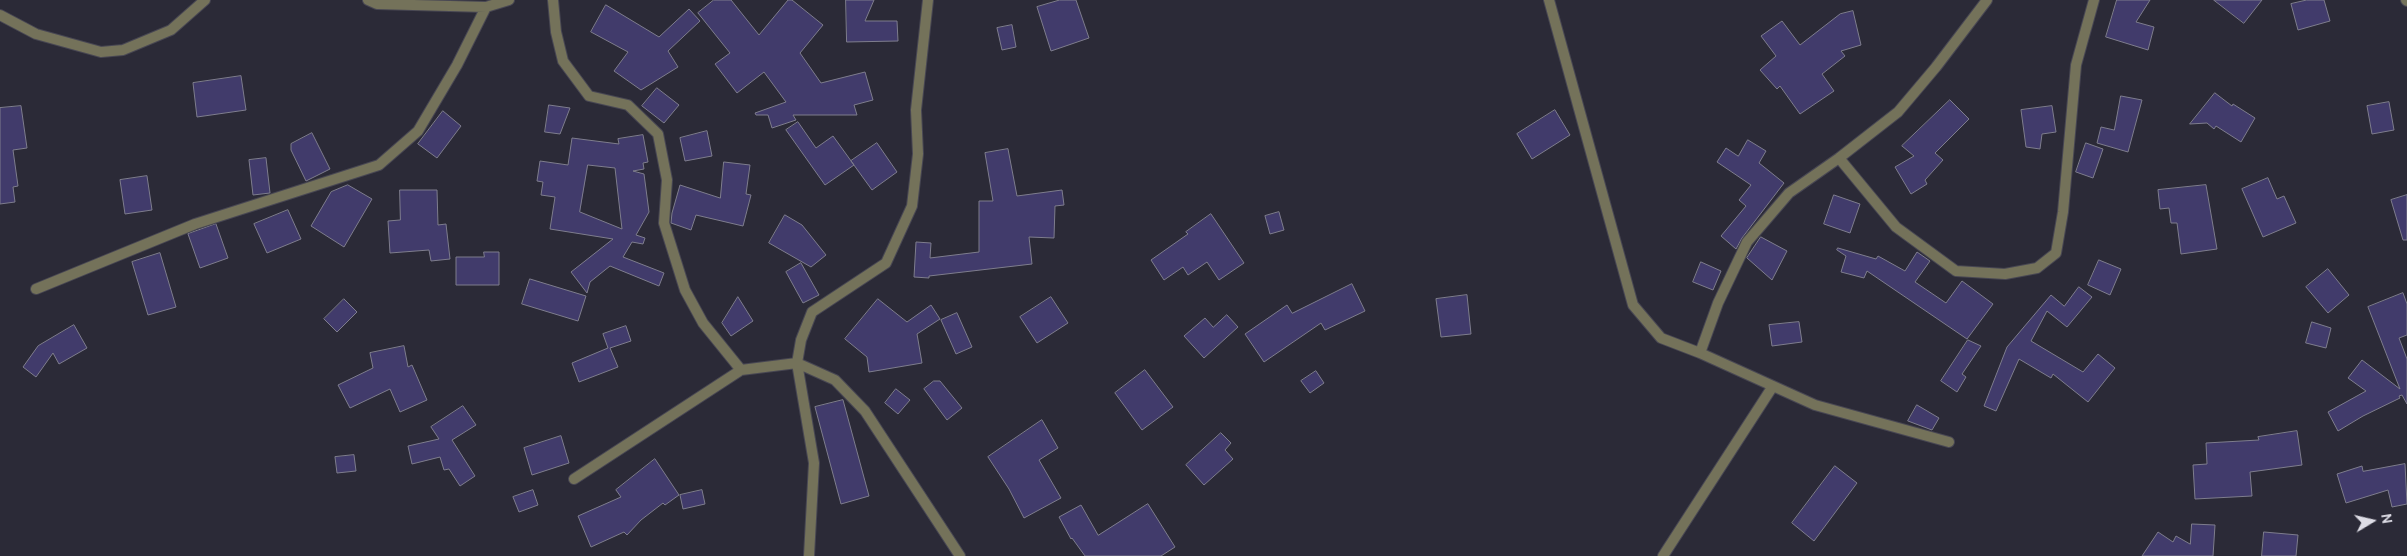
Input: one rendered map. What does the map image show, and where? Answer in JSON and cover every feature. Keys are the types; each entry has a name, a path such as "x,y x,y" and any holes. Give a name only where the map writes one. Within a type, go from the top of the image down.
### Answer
{"street":[{"path":"0,15 36,34 101,52 124,50 171,30 205,0"},
{"path":"368,0 377,4 486,7 509,0"},
{"path":"553,0 556,32 563,61 589,96 628,105 658,134 666,180 664,223 685,290 703,323 741,370"},
{"path":"809,556 814,464 797,363 801,340 812,312 886,263 912,206 918,154 916,110 928,0"},
{"path":"1549,0 1633,304 1661,338 1700,353 1815,405 1949,442"},
{"path":"1700,353 1718,302 1747,242 1789,193 1839,158 1898,112 1936,67 1987,0"},
{"path":"1839,158 1896,227 1956,271 2005,274 2037,268 2056,253 2063,212 2076,65 2094,0"},
{"path":"36,289 195,224 379,165 418,131 457,65 486,7"},
{"path":"574,479 741,370 797,363 835,380 865,411 960,556"},
{"path":"1663,556 1774,386"}],"building":[{"path":"714,0 731,0 759,35 788,0 792,0 823,25 800,53 821,83 865,72 873,100 854,105 857,115 793,115 796,120 772,128 768,115 756,115 755,113 786,102 764,72 737,93 715,64 730,53 698,13"},
{"path":"846,0 874,0 865,21 897,21 898,41 847,42"},
{"path":"1060,0 1076,0 1089,38 1051,51 1037,7"},
{"path":"2117,0 2150,0 2136,22 2154,27 2148,50 2106,37"},
{"path":"2214,0 2262,0 2244,23"},
{"path":"2307,0 2324,0 2330,21 2298,30 2291,4"},
{"path":"606,5 659,37 689,9 700,21 668,51 678,67 641,90 614,71 628,52 591,32"},
{"path":"1853,11 1861,45 1841,51 1845,56 1822,74 1834,91 1800,114 1780,86 1777,89 1760,70 1776,56 1761,36 1782,21 1800,45 1840,14"},
{"path":"1012,25 1016,47 1002,50 997,28"},
{"path":"241,76 246,110 197,117 193,83"},
{"path":"657,88 679,105 664,123 642,106"},
{"path":"2215,93 2232,106 2233,104 2255,118 2241,142 2216,126 2214,129 2207,123 2190,124"},
{"path":"2121,96 2142,100 2128,152 2097,143 2101,127 2114,130"},
{"path":"1950,100 1969,119 1935,153 1943,160 1925,180 1927,184 1911,194 1895,167 1914,156 1902,146"},
{"path":"2389,102 2394,130 2372,134 2367,106"},
{"path":"549,105 570,108 560,134 545,132"},
{"path":"21,106 27,148 13,150 18,186 13,187 15,202 0,204 0,108"},
{"path":"2052,106 2056,132 2042,134 2040,149 2026,147 2021,110"},
{"path":"1555,110 1570,135 1532,159 1517,134"},
{"path":"443,111 461,126 437,158 418,144"},
{"path":"798,122 816,148 833,136 854,165 825,185 786,130"},
{"path":"707,131 712,156 685,161 680,138"},
{"path":"312,133 330,169 306,181 291,150 291,144"},
{"path":"643,135 648,162 643,163 644,169 633,171 644,174 649,212 636,235 645,238 643,244 632,242 623,257 664,273 659,286 610,266 590,282 587,293 571,272 613,239 550,229 555,197 541,195 543,182 537,181 540,161 568,165 572,138 619,144 618,139","holes":["588,165 615,168 622,229 580,212"]},
{"path":"1748,140 1766,151 1759,163 1784,183 1742,238 1736,249 1721,236 1746,206 1739,200 1751,185 1717,162 1726,148 1738,156"},
{"path":"877,143 897,172 872,190 851,161"},
{"path":"2086,143 2103,149 2093,178 2076,172"},
{"path":"1008,149 1017,196 1062,190 1064,205 1055,206 1054,238 1029,237 1032,264 929,276 929,278 914,277 916,242 931,243 930,258 979,252 979,201 993,201 985,153"},
{"path":"266,158 270,193 253,195 249,160"},
{"path":"724,162 750,165 746,194 751,195 743,226 696,215 691,230 671,223 680,185 720,198"},
{"path":"147,176 152,210 125,214 120,180"},
{"path":"2268,178 2277,199 2284,196 2296,223 2263,237 2242,189"},
{"path":"348,185 372,199 344,247 311,226 331,192"},
{"path":"2206,185 2217,249 2181,254 2177,223 2171,223 2169,208 2160,209 2158,190"},
{"path":"400,190 437,190 438,225 446,224 450,259 431,261 429,250 390,253 388,221 400,220"},
{"path":"1834,195 1860,204 1850,233 1824,224"},
{"path":"2407,195 2407,240 2403,240 2391,200"},
{"path":"288,210 301,239 267,253 254,224"},
{"path":"1279,212 1284,230 1270,234 1265,216"},
{"path":"1211,214 1244,263 1219,280 1207,262 1188,275 1183,267 1164,280 1151,260 1188,234 1186,232"},
{"path":"785,215 802,225 826,255 811,267 769,243"},
{"path":"216,224 228,258 200,268 188,234"},
{"path":"1761,237 1787,251 1772,280 1747,258"},
{"path":"1838,248 1876,259 1878,256 1905,271 1917,252 1930,261 1915,282 1946,303 1962,281 1993,304 1967,339 1867,271 1864,278 1841,272 1846,256 1837,250"},
{"path":"484,252 499,252 499,285 456,285 456,257 484,257"},
{"path":"160,253 176,307 148,315 132,262"},
{"path":"2099,260 2121,269 2110,295 2088,285"},
{"path":"1701,262 1721,271 1713,290 1693,282"},
{"path":"801,263 819,295 803,303 786,272"},
{"path":"2328,269 2349,295 2328,313 2306,287"},
{"path":"530,279 586,296 578,321 522,304"},
{"path":"1352,284 1365,311 1325,330 1321,323 1264,362 1245,334 1287,305 1292,313"},
{"path":"2079,287 2092,297 2067,327 2047,311 2031,341 2083,372 2098,354 2115,368 2088,402 2053,374 2051,378 2019,359 1996,411 1984,406 2007,347 2051,295 2064,306"},
{"path":"2403,293 2407,304 2407,335 2399,338 2407,359 2407,404 2402,395 2399,396 2400,398 2338,431 2328,412 2366,391 2348,378 2362,360 2400,389 2368,307"},
{"path":"1467,295 1471,334 1441,337 1436,299"},
{"path":"738,297 753,321 731,336 722,323"},
{"path":"1051,297 1068,323 1037,343 1020,317"},
{"path":"344,299 357,312 337,332 324,319"},
{"path":"878,299 907,322 931,305 940,319 917,334 922,363 869,372 867,357 845,339"},
{"path":"957,313 972,347 956,354 941,320"},
{"path":"1227,315 1238,327 1204,358 1184,336 1205,318 1213,327"},
{"path":"1799,322 1802,342 1772,346 1769,325"},
{"path":"2312,322 2331,328 2326,348 2306,343"},
{"path":"74,325 87,348 59,364 53,353 36,377 23,367 38,346"},
{"path":"626,326 631,341 610,348 618,367 579,382 572,363 608,348 603,334"},
{"path":"1968,340 1981,346 1962,374 1966,377 1957,392 1941,381"},
{"path":"404,346 408,367 412,365 427,400 400,412 390,389 350,408 338,385 373,368 370,353"},
{"path":"1145,370 1173,407 1142,430 1115,393"},
{"path":"1316,371 1324,383 1310,393 1301,381"},
{"path":"934,381 940,381 962,408 947,420 924,389"},
{"path":"896,389 910,400 898,414 885,403"},
{"path":"843,400 869,496 841,504 815,407"},
{"path":"1917,405 1939,418 1932,430 1908,421"},
{"path":"463,406 476,425 452,440 475,476 460,486 449,469 444,470 440,457 412,464 408,446 439,439 431,427"},
{"path":"1042,420 1058,448 1039,460 1061,498 1024,518 1009,489 988,457"},
{"path":"2297,431 2302,465 2250,472 2252,496 2195,499 2193,465 2207,464 2206,443 2259,440 2258,437"},
{"path":"1221,433 1231,443 1225,450 1233,459 1204,485 1186,465"},
{"path":"561,436 569,463 532,475 524,448"},
{"path":"354,455 356,471 337,473 335,457"},
{"path":"655,459 679,495 665,505 663,503 641,520 627,535 624,532 591,547 578,516 621,497 616,490"},
{"path":"2405,464 2407,504 2392,507 2388,490 2346,503 2337,474 2362,466 2363,471"},
{"path":"1835,466 1857,483 1814,541 1792,523"},
{"path":"533,490 538,505 519,512 513,497"},
{"path":"702,490 705,504 683,509 680,495"},
{"path":"1148,504 1175,547 1161,556 1085,556 1071,539 1059,517 1081,505 1098,535"},
{"path":"2192,524 2215,525 2213,556 2142,556 2158,532 2173,542 2176,536 2190,544"},
{"path":"2264,532 2298,535 2296,556 2262,556"}]}
